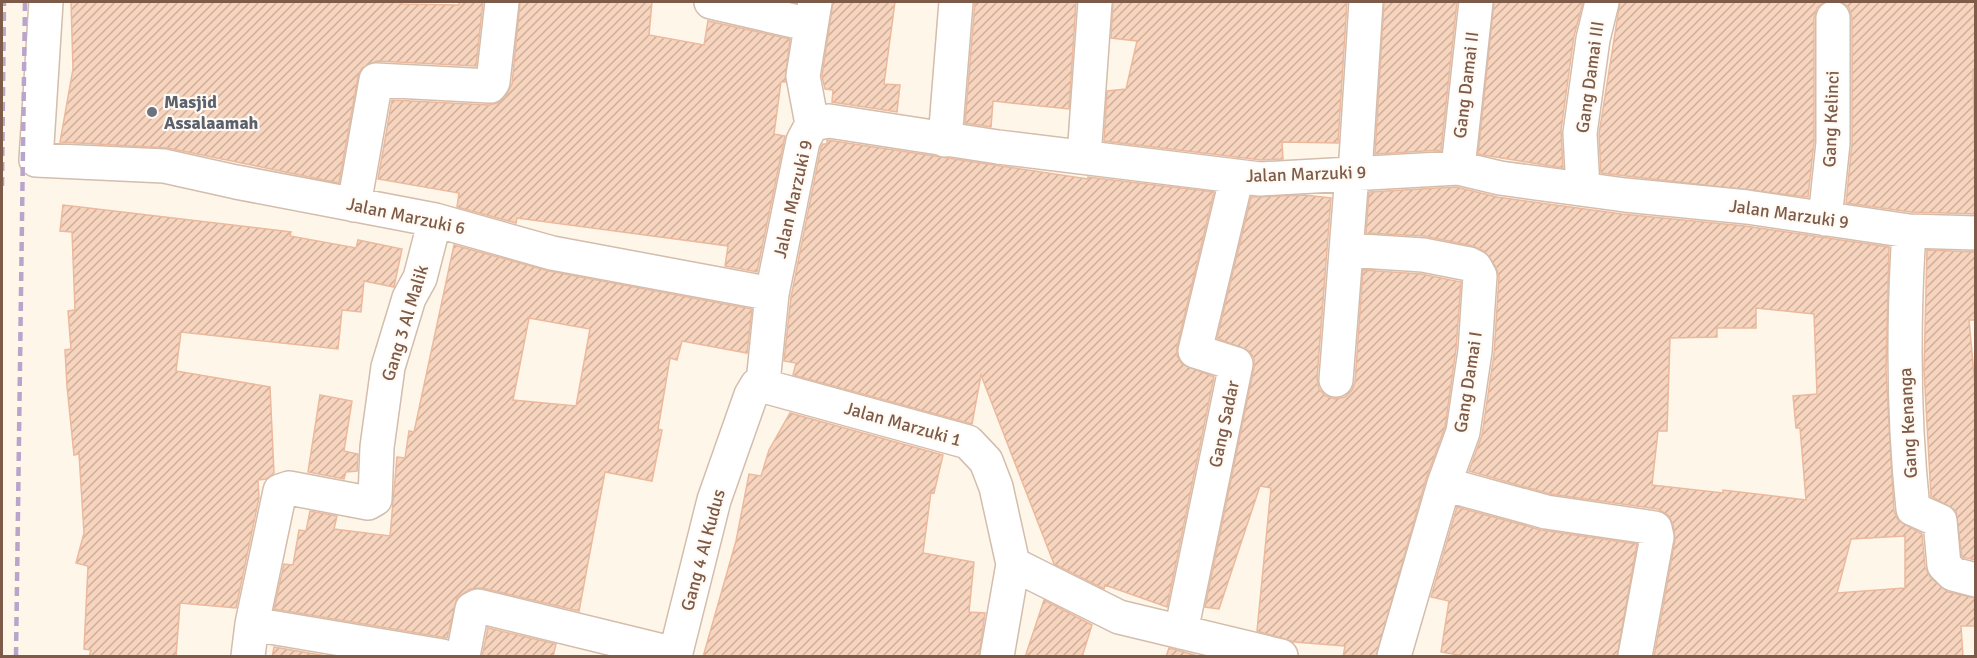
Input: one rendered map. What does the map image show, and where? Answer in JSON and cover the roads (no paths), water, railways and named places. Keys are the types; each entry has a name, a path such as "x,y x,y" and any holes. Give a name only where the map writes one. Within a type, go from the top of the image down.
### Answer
{"street":[{"name":"Jalan Marzuki 6","path":"46,2 36,160 164,166 435,220 552,252 772,294"},
{"path":"354,205 376,80 490,86 493,82 502,2"},
{"path":"711,2 813,13 803,86 812,124"},
{"path":"945,140 956,2"},
{"path":"1084,157 1095,2"},
{"path":"1336,380 1366,2"},
{"name":"Gang Damai II","path":"1458,168 1476,2"},
{"name":"Gang Damai III","path":"1583,189 1580,133 1593,39 1602,2"},
{"name":"Gang Kelinci","path":"1825,219 1833,143 1833,18"},
{"name":"Jalan Marzuki 9","path":"772,294 803,141 812,124 829,121 945,140 1260,179 1458,168 1504,179 1909,231 1976,233"},
{"name":"Gang Sadar","path":"1181,632 1236,364 1195,351 1237,176"},
{"name":"Gang 3 Al Malik","path":"252,624 280,491 289,488 368,503 375,499 377,447 388,367 409,298 420,278 435,220"},
{"name":"Gang Kenanga","path":"1909,231 1903,324 1907,452 1913,508 1940,521 1944,565 1953,574 1975,571"},
{"name":"Gang Damai I","path":"1346,250 1424,255 1469,264 1478,271 1480,282 1474,351 1462,432 1444,483 1394,657"},
{"path":"765,382 772,294"},
{"name":"Jalan Marzuki 1","path":"765,382 771,388 968,442 986,461 996,487 1013,564"},
{"name":"Gang 4 Al Kudus","path":"675,655 714,500 751,395 757,385 765,382"},
{"path":"1444,483 1546,512 1654,528 1657,537 1635,657"},
{"path":"997,657 1013,564 1119,617 1281,657"},
{"path":"463,657 472,609 478,606 675,655"},
{"path":"248,657 252,624 442,657"}],"railway":[{"path":"2,186 4,2"},
{"path":"16,656 25,2"}],"place":[{"name":"Masjid Assalaamah","path":"152,112"}]}
